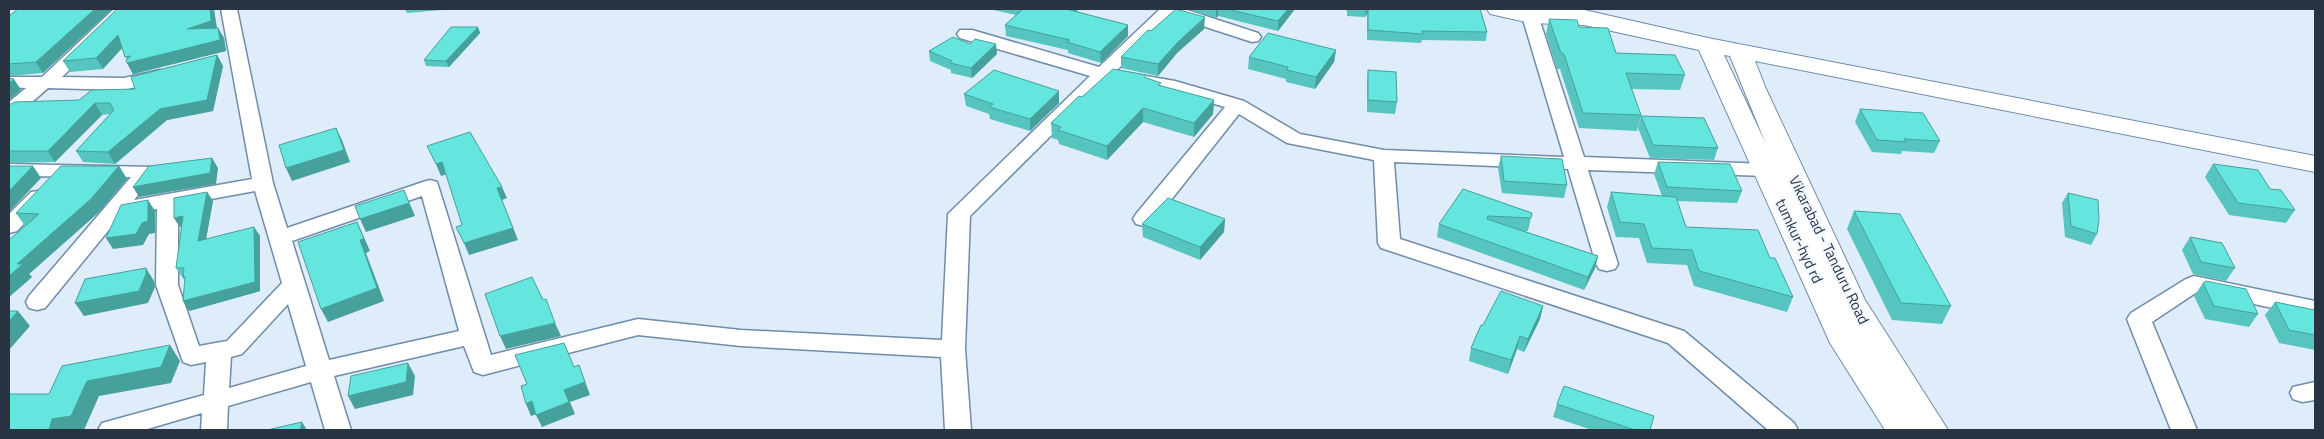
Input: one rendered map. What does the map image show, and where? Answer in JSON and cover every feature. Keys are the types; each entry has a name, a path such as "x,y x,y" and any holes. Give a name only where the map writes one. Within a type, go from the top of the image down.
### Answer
{"main road":[{"path":"1498,9 1531,16 1588,19"},
{"path":"1559,9 1588,19 1708,45 2315,164"},
{"name":"tumkur-hyd rd","path":"1708,45 1845,343 1902,430"},
{"name":"Vikarabad - Tanduru Road","path":"1740,51 1754,89 1850,300 1914,407 1931,430"}],"street":[{"path":"9,112 44,83 124,9"},
{"path":"229,9 229,58 263,183 338,430"},
{"path":"958,430 952,349 959,214 1104,74 1168,9 1252,37"},
{"path":"1531,16 1577,162 1606,264"},
{"path":"966,34 1104,74 1175,87 1237,104 1294,139 1384,156 1766,170"},
{"path":"9,82 124,84 181,70"},
{"path":"1144,220 1237,104"},
{"path":"9,226 85,148"},
{"path":"1384,156 1389,243 1676,337 1785,430"},
{"path":"9,170 147,171 37,302"},
{"path":"114,210 263,183"},
{"path":"280,238 430,186 472,336 483,366 638,327 741,338 952,349"},
{"path":"168,200 167,285 191,356 234,348 294,284"},
{"path":"2184,430 2138,319 2194,284 2315,309"},
{"path":"111,430 320,371 472,336"},
{"path":"214,430 218,400 219,350"}],"building":[{"path":"18,9 95,9 36,62 9,64 9,16"},
{"path":"117,9 210,9 211,21 187,29 218,28 220,40 127,63 126,60 131,56 125,57 118,35 96,58 63,61"},
{"path":"1023,9 1066,9 1128,25 1100,52 1067,42 1070,40 1005,25"},
{"path":"1176,9 1205,17 1158,64 1121,57 1148,30 1151,31"},
{"path":"1226,9 1288,9 1278,21"},
{"path":"1368,9 1480,9 1487,32 1422,31 1423,34 1368,30"},
{"path":"1549,19 1577,20 1579,27 1608,28 1616,53 1675,55 1685,75 1626,73 1641,115 1583,113 1564,54 1561,53"},
{"path":"451,27 478,27 446,61 424,60"},
{"path":"1268,33 1336,50 1316,77 1287,70 1288,67 1249,57"},
{"path":"953,37 970,44 975,39 996,44 971,68 950,63 952,61 929,51"},
{"path":"217,55 207,100 160,109 108,152 76,151 114,110 110,103 95,103 48,151 9,151 9,105 15,102 79,100 92,90 135,89 131,77"},
{"path":"1113,69 1146,75 1144,77 1161,83 1158,85 1214,100 1194,123 1143,108 1107,146 1058,130 1061,127 1051,123 1079,96 1082,97"},
{"path":"994,70 1059,91 1030,119 989,107 993,104 964,94"},
{"path":"1368,70 1396,72 1397,102 1368,100"},
{"path":"1860,109 1923,113 1940,141 1904,139 1906,142 1877,140"},
{"path":"1641,116 1704,118 1718,148 1653,145"},
{"path":"336,128 344,150 286,168 279,145"},
{"path":"470,132 502,187 497,188 513,228 464,243 456,227 462,225 442,162 436,164 427,146"},
{"path":"1501,156 1562,159 1567,185 1504,181"},
{"path":"212,158 210,173 133,187 149,166"},
{"path":"1658,162 1730,164 1742,191 1667,187"},
{"path":"2213,164 2258,170 2270,189 2281,190 2295,210 2238,203"},
{"path":"9,166 33,166 9,191"},
{"path":"61,166 119,166 91,199 17,264 23,264 9,276 9,240 39,214 16,213"},
{"path":"1463,189 1532,213 1531,218 1488,216 1487,219 1598,256 1588,277 1439,224"},
{"path":"404,190 409,203 360,219 355,206"},
{"path":"207,192 198,241 254,227 255,282 183,301 184,268 176,268 183,216 174,218 174,198"},
{"path":"1611,192 1676,197 1686,227 1758,230 1770,258 1775,258 1793,297 1699,271 1692,250 1652,248 1644,224 1620,222"},
{"path":"2068,193 2098,200 2099,219 2097,234 2071,226"},
{"path":"1168,198 1225,219 1200,247 1142,224"},
{"path":"148,200 148,221 142,223 136,234 106,238 121,205"},
{"path":"1854,211 1900,214 1951,306 1901,303"},
{"path":"357,222 364,239 360,240 377,288 321,309 298,242"},
{"path":"2190,237 2222,243 2235,268 2201,262"},
{"path":"146,268 146,274 139,291 75,303 85,279"},
{"path":"532,277 543,300 546,299 555,323 500,336 485,294"},
{"path":"2206,281 2246,289 2258,314 2214,306 2203,283"},
{"path":"1501,291 1543,306 1528,339 1520,336 1511,360 1471,348 1481,325 1483,325"},
{"path":"2275,302 2315,310 2315,335 2289,330"},
{"path":"9,311 18,311 9,321"},
{"path":"564,343 574,367 579,365 585,382 564,390 569,402 536,415 532,401 526,404 521,386 527,384 515,355"},
{"path":"170,345 161,367 87,381 71,416 52,419 49,430 9,430 9,394 49,394 62,366"},
{"path":"408,363 406,382 348,396 351,376"},
{"path":"1564,386 1654,416 1650,430 1635,430 1557,404"},
{"path":"302,422 300,430 267,430"}]}
